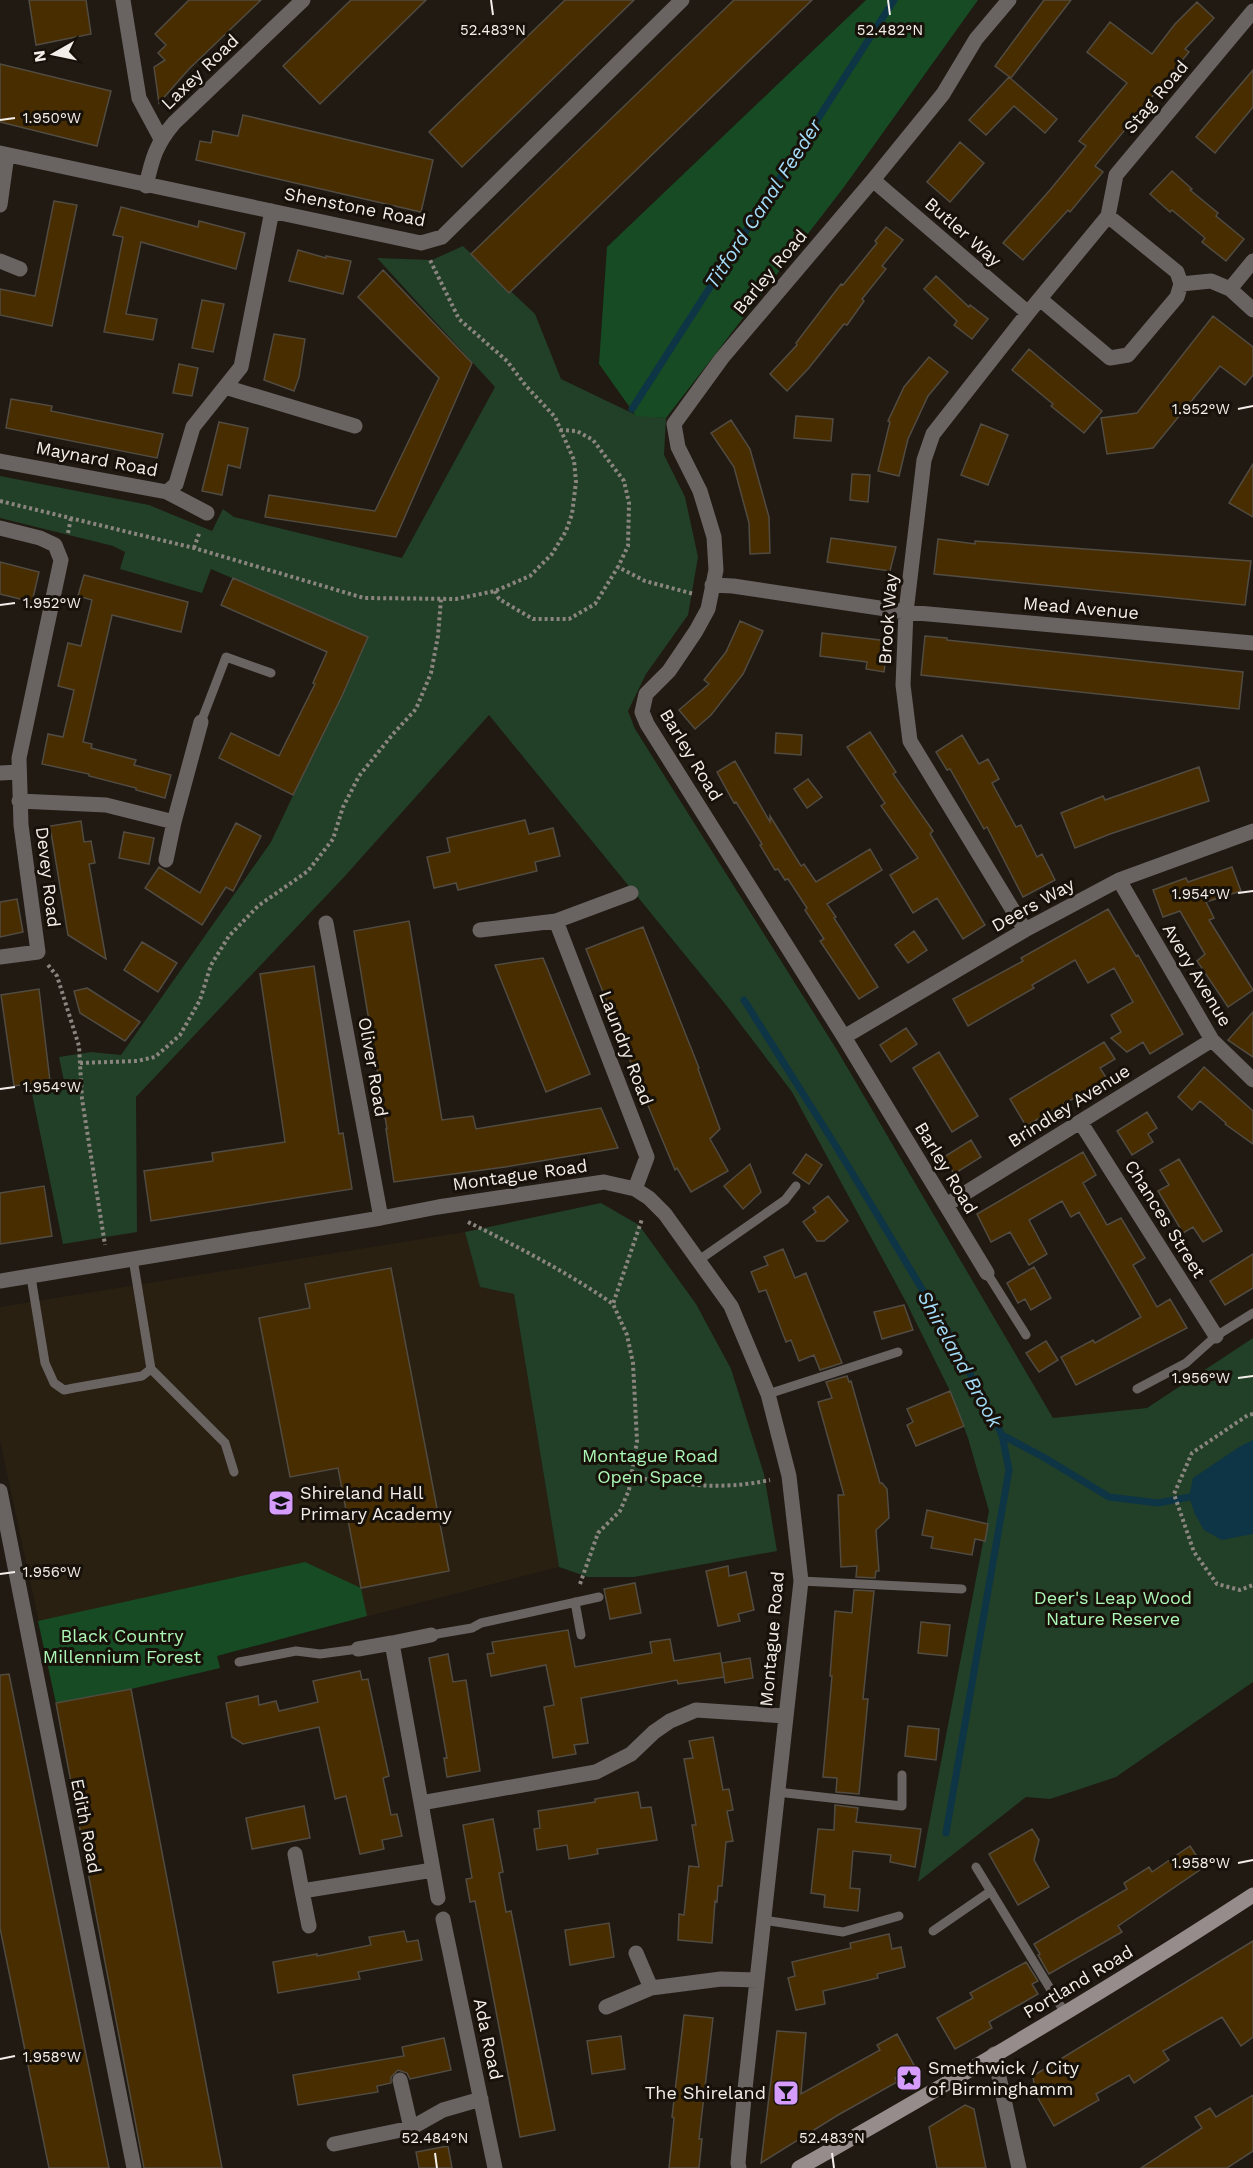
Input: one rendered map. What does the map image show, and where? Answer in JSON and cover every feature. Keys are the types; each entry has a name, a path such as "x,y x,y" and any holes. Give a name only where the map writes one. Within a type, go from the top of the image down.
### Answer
{"main road":[{"name":"Portland Road","path":"799,2168 921,2099 1160,1956 1253,1895"}],"street":[{"path":"123,0 140,98 161,139"},
{"name":"Laxey Road","path":"146,186 152,159 161,139 174,123 303,0"},
{"name":"Shenstone Road","path":"4,154 421,243 442,237 682,0"},
{"name":"Barley Road","path":"987,1273 844,1037 647,724 642,712 646,694 669,671 708,609 716,570 714,537 700,491 678,447 674,424 722,358 873,180 943,93 976,39 1009,0"},
{"name":"Stag Road","path":"1108,216 1116,175 1253,11"},
{"path":"0,205 4,154"},
{"name":"Butler Way","path":"873,180 1028,313"},
{"name":"Maynard Road","path":"0,461 166,492 176,484 193,426 241,367 272,211"},
{"path":"1040,299 1110,358 1128,355 1177,297 1181,284 1178,272 1108,216"},
{"name":"Brook Way","path":"1025,930 910,741 903,685 906,612 924,460 933,434 1108,216"},
{"path":"0,261 20,269"},
{"path":"1230,289 1253,261"},
{"path":"1181,284 1211,281 1230,289 1253,310"},
{"path":"225,387 355,426"},
{"path":"166,492 207,513"},
{"name":"Devey Road","path":"0,528 40,538 55,545 61,560 18,758 21,825 38,952"},
{"name":"Mead Avenue","path":"712,585 733,586 906,612 1253,643"},
{"path":"166,860 180,797 201,722"},
{"path":"0,773 19,772"},
{"path":"20,801 106,805 174,822"},
{"name":"Deers Way","path":"844,1037 1025,930 1119,880 1253,831"},
{"name":"Avery Avenue","path":"1119,880 1212,1040 1253,1080"},
{"path":"480,930 556,921 631,893"},
{"name":"Laundry Road","path":"556,921 647,1157 635,1189"},
{"name":"Oliver Road","path":"326,923 381,1218"},
{"path":"0,957 38,952"},
{"name":"Brindley Avenue","path":"946,1205 1212,1040"},
{"name":"Chances Street","path":"1081,1123 1216,1336"},
{"name":"Montague Road","path":"0,1281 438,1207 604,1182 635,1189 650,1198 665,1214 731,1306 768,1394 789,1476 801,1581 744,2098 739,2168"},
{"name":"Edith Road","path":"0,1491 134,2168"},
{"path":"358,1649 431,1635"},
{"path":"392,1642 438,1898"},
{"path":"421,1803 596,1772 631,1754 654,1732 670,1721 696,1710 785,1716"},
{"path":"295,1854 309,1926"},
{"path":"302,1891 433,1870"},
{"name":"Ada Road","path":"443,1919 495,2168"},
{"path":"636,1953 651,1988"},
{"path":"606,2007 651,1988 721,1979 757,1980"},
{"path":"994,2054 1019,2168"},
{"path":"400,2080 411,2128"},
{"path":"334,2144 411,2128 443,2110 481,2099"}],"lane":[{"path":"201,722 226,657 271,673"},
{"path":"699,1260 786,1200 796,1186"},
{"path":"132,1259 151,1369 225,1443 234,1472"},
{"path":"987,1273 1026,1335"},
{"path":"31,1277 45,1363 54,1383 64,1390 142,1376 151,1369"},
{"path":"1137,1389 1186,1363 1216,1336 1253,1313"},
{"path":"768,1394 898,1352"},
{"path":"801,1581 962,1589"},
{"path":"431,1635 472,1628 481,1623 599,1597"},
{"path":"574,1602 581,1635"},
{"path":"239,1662 296,1651 320,1654 358,1649"},
{"path":"777,1791 902,1806 902,1775"},
{"path":"976,1867 1065,2013"},
{"path":"933,1931 991,1891"},
{"path":"763,1920 843,1932 899,1916"}],"path":[{"path":"0,501 194,548 364,598 456,599 495,591 530,576 552,555 566,531 572,513 576,482 574,459 555,417 526,386 507,361 459,319 421,243"},
{"path":"495,591 499,599 533,619 569,619 595,604 628,546 629,503 624,481 593,440 577,431 560,430"},
{"path":"618,567 645,581 696,595 698,588 712,585"},
{"path":"80,1063 155,1057 180,1035 200,1000 211,965 229,936 258,906 308,871 333,839 343,807 359,776 416,709 430,673 438,636 441,598"},
{"path":"38,952 57,976 79,1046 82,1099 108,1264"},
{"path":"613,1304 650,1198"},
{"path":"438,1207 580,1281 613,1304 627,1335 633,1363 637,1441 632,1477 620,1511 598,1533 574,1602"},
{"path":"1253,1414 1192,1454 1174,1494 1194,1552 1217,1584 1240,1590 1253,1585"},
{"path":"632,1477 723,1487 768,1480"}],"shaded area":[{"name":"Shireland Hall Primary Academy","path":"465,1232 480,1287 514,1294 559,1567 217,1655 220,1668 131,1689 56,1703 0,1440 0,1307"}],"green space":[{"path":"866,0 978,0 844,187 666,418 636,416 599,364 607,247"},
{"name":"Deer's Leap Wood Nature Reserve","path":"463,246 535,314 561,379 636,415 666,418 664,455 685,497 698,557 688,615 646,674 628,711 635,729 837,1050 1053,1418 1147,1408 1253,1338 1253,1682 1116,1777 1050,1799 1026,1797 918,1882 989,1511 968,1438 950,1391 906,1302 792,1092 726,1005 489,715 345,876 136,1097 137,1232 63,1244 32,1094 65,1086 59,1057 91,1052 121,1055 271,842 368,637 211,569 202,593 120,569 125,552 113,546 0,518 0,476 149,505 212,531 223,509 234,517 402,558 495,387 377,258 432,260"},
{"name":"Montague Road Open Space","path":"601,1203 639,1225 696,1304 731,1369 764,1474 777,1551 634,1577 588,1577 559,1567 514,1294 480,1287 465,1232"},
{"name":"Black Country Millennium Forest","path":"305,1562 361,1588 367,1616 217,1656 220,1668 131,1689 56,1703 38,1621"}],"water":[{"path":"1253,1440 1253,1534 1222,1540 1204,1530 1195,1514 1189,1497 1193,1478"}],"building":[{"path":"29,0 86,0 91,34 36,45"},
{"path":"189,0 261,0 189,69 159,103 154,67 165,60 158,53 166,45 155,34"},
{"path":"351,0 426,0 320,104 283,66"},
{"path":"565,0 634,0 462,167 429,132"},
{"path":"734,0 812,0 509,293 471,254"},
{"path":"1044,0 1071,0 1011,78 995,66"},
{"path":"1197,2 1214,18 1185,49 1189,52 1095,166 1103,172 1070,212 1068,210 1023,260 1003,243 1086,146 1079,141 1127,83 1087,52 1110,22 1152,54 1175,24"},
{"path":"0,64 111,91 97,146 0,122"},
{"path":"1253,70 1253,107 1215,153 1196,137"},
{"path":"1009,77 1057,119 1045,133 1014,106 986,135 969,120"},
{"path":"243,115 433,160 421,212 196,160 200,141 211,143 213,131 238,136"},
{"path":"960,142 984,163 950,202 927,182"},
{"path":"1172,171 1192,189 1190,190 1218,213 1216,216 1244,239 1226,261 1202,242 1205,238 1150,194"},
{"path":"54,201 77,205 52,326 0,315 0,289 35,296"},
{"path":"121,207 198,227 199,221 245,233 236,269 141,242 126,314 157,319 153,340 104,332 123,237 113,235"},
{"path":"886,227 903,240 882,266 886,269 862,299 864,301 847,325 844,324 787,391 770,374 797,345 796,343 841,284 843,285 877,243 875,241"},
{"path":"298,250 326,258 326,256 351,261 343,294 289,281"},
{"path":"383,270 472,363 396,537 265,517 269,495 375,511 439,378 358,297"},
{"path":"936,276 969,307 970,305 988,319 972,339 954,325 957,321 924,289"},
{"path":"202,300 224,304 213,352 192,348"},
{"path":"1213,316 1253,347 1253,375 1245,385 1220,366 1153,448 1107,454 1101,418 1137,413"},
{"path":"274,334 305,339 299,377 294,391 264,380"},
{"path":"1029,349 1102,411 1084,433 1012,370"},
{"path":"929,357 948,372 928,396 908,439 899,476 878,471 890,422 888,421 904,387"},
{"path":"179,364 198,368 192,396 173,393"},
{"path":"11,399 52,406 51,411 163,434 157,458 6,428"},
{"path":"796,416 833,419 831,441 794,438"},
{"path":"731,420 750,449 769,517 770,553 750,554 749,523 734,467 711,433"},
{"path":"219,422 248,428 240,468 228,465 222,495 202,491"},
{"path":"981,424 1008,435 988,485 961,475"},
{"path":"1253,464 1253,517 1229,503"},
{"path":"852,474 870,475 868,502 850,500"},
{"path":"831,538 896,547 890,571 827,562"},
{"path":"938,539 975,544 975,541 1251,561 1245,605 934,574"},
{"path":"0,562 39,572 32,602 0,594"},
{"path":"84,575 188,602 181,632 112,615 83,742 92,744 91,748 136,760 134,765 171,775 165,798 89,776 89,774 42,764 48,734 63,737 74,690 58,686 68,643 81,646 92,600 78,596"},
{"path":"233,578 368,637 342,696 293,795 219,758 231,733 279,756 315,684 313,683 327,652 221,605"},
{"path":"740,621 763,631 743,674 711,715 695,729 679,710 709,684 704,680 726,652"},
{"path":"822,633 888,641 884,672 866,669 867,662 820,656"},
{"path":"925,636 1243,672 1239,709 921,675"},
{"path":"870,732 896,772 893,774 933,831 930,834 985,925 963,939 937,898 913,913 890,875 918,858 881,806 885,803 847,747"},
{"path":"776,733 802,735 801,755 775,753"},
{"path":"962,735 979,764 988,759 999,779 992,783 1016,827 1021,825 1037,857 1042,854 1055,880 1023,897 987,827 984,829 950,769 947,770 936,752"},
{"path":"735,761 770,822 770,816 801,866 804,864 816,882 870,849 882,870 827,904 878,987 859,999 820,941 824,939 805,910 807,908 788,879 785,880 778,869 775,870 760,845 762,844 736,802 734,803 717,772"},
{"path":"1199,767 1209,801 1075,848 1061,813 1103,796 1105,800"},
{"path":"808,779 822,797 807,808 794,789"},
{"path":"525,820 529,834 553,828 560,856 535,862 537,871 458,890 456,883 434,888 427,857 450,852 447,838"},
{"path":"81,821 84,842 91,841 95,863 89,864 106,959 68,935 50,826"},
{"path":"236,823 261,836 233,891 226,887 202,925 145,888 159,867 200,893"},
{"path":"124,832 154,838 149,864 119,858"},
{"path":"1232,867 1241,891 1206,902 1214,918 1209,920 1253,990 1228,1007 1197,961 1205,954 1180,911 1163,917 1153,890 1186,878 1188,882"},
{"path":"17,899 23,932 0,937 0,902"},
{"path":"1108,909 1136,956 1138,955 1183,1034 1150,1054 1143,1042 1127,1052 1111,1038 1121,1032 1111,1015 1133,1002 1114,968 1088,983 1075,960 1032,985 1034,988 968,1026 953,999 1023,961 1021,958"},
{"path":"409,921 442,1120 473,1116 476,1129 601,1108 618,1148 505,1167 394,1182 354,931"},
{"path":"643,927 699,1068 720,1129 710,1139 728,1171 691,1192 677,1168 675,1170 586,949"},
{"path":"914,931 927,950 908,963 895,945"},
{"path":"142,942 177,963 158,992 124,970"},
{"path":"543,958 590,1074 546,1092 495,965"},
{"path":"314,966 339,1134 343,1133 352,1189 151,1221 144,1171 213,1161 212,1153 285,1142 260,974"},
{"path":"87,988 140,1022 125,1041 80,1013 74,991"},
{"path":"39,989 50,1081 14,1086 1,995"},
{"path":"1253,1012 1253,1057 1228,1040"},
{"path":"906,1028 917,1044 891,1062 880,1045"},
{"path":"1104,1042 1115,1059 1100,1068 1107,1079 1026,1126 1010,1099"},
{"path":"939,1052 978,1116 952,1132 913,1068"},
{"path":"1204,1067 1253,1111 1253,1144 1225,1124 1200,1101 1192,1110 1178,1097"},
{"path":"1147,1112 1157,1128 1148,1134 1153,1142 1132,1155 1117,1131"},
{"path":"971,1140 981,1157 954,1174 944,1157"},
{"path":"1083,1152 1096,1175 1083,1183 1107,1225 1121,1218 1145,1258 1133,1265 1157,1307 1170,1299 1187,1328 1076,1385 1061,1357 1093,1340 1095,1343 1141,1317 1079,1212 1071,1217 1062,1201 1029,1220 1047,1254 1029,1265 1010,1232 991,1242 977,1214"},
{"path":"806,1154 822,1165 809,1184 793,1173"},
{"path":"1179,1159 1222,1231 1203,1242 1193,1227 1183,1233 1158,1191 1169,1185 1160,1170"},
{"path":"750,1164 761,1192 743,1209 724,1186"},
{"path":"44,1186 52,1236 0,1244 0,1193"},
{"path":"828,1196 848,1221 824,1241 817,1241 803,1222 816,1212 813,1208"},
{"path":"783,1249 795,1278 806,1273 842,1363 820,1370 814,1355 799,1361 791,1340 786,1342 766,1290 759,1292 751,1272 768,1265 764,1257"},
{"path":"1253,1254 1253,1288 1225,1305 1210,1281"},
{"path":"1034,1267 1051,1298 1031,1310 1025,1299 1018,1303 1007,1283"},
{"path":"391,1268 449,1571 361,1588 338,1468 290,1477 259,1318 310,1308 305,1284"},
{"path":"904,1305 913,1330 882,1339 874,1312"},
{"path":"1046,1341 1058,1360 1039,1372 1026,1353"},
{"path":"847,1376 849,1382 851,1381 880,1483 887,1489 889,1518 876,1530 879,1571 876,1571 875,1578 856,1577 857,1566 841,1567 838,1495 844,1495 818,1402 832,1398 826,1382"},
{"path":"950,1391 964,1426 916,1446 907,1425 913,1422 907,1409"},
{"path":"927,1510 988,1524 985,1541 975,1539 972,1555 931,1548 933,1537 922,1535"},
{"path":"728,1566 729,1576 746,1572 754,1610 738,1614 740,1621 718,1626 706,1571"},
{"path":"635,1583 641,1613 610,1619 604,1589"},
{"path":"854,1590 874,1591 863,1699 868,1699 859,1794 836,1792 837,1778 823,1777 835,1611 852,1613"},
{"path":"921,1622 950,1625 947,1656 918,1653"},
{"path":"568,1630 575,1667 652,1653 650,1642 670,1639 674,1661 720,1653 724,1677 678,1684 677,1680 581,1698 588,1743 574,1745 576,1754 553,1758 544,1707 554,1705 546,1665 491,1676 487,1654 494,1653 492,1642"},
{"path":"448,1654 453,1682 466,1680 480,1771 447,1777 444,1758 447,1758 429,1658"},
{"path":"750,1658 753,1678 725,1683 722,1663"},
{"path":"360,1671 362,1680 368,1679 389,1776 383,1778 391,1815 397,1814 402,1836 382,1840 384,1849 360,1854 346,1796 335,1799 319,1727 243,1744 232,1737 226,1703 258,1696 259,1705 276,1701 279,1711 318,1702 313,1681"},
{"path":"9,1674 109,2168 49,2168 0,1928 0,1675"},
{"path":"131,1689 222,2168 144,2168 56,1703"},
{"path":"908,1726 939,1729 936,1760 905,1756"},
{"path":"713,1737 723,1790 729,1789 733,1810 727,1811 733,1841 726,1842 722,1886 718,1886 717,1902 715,1901 712,1943 678,1940 679,1914 684,1915 689,1866 699,1867 692,1825 696,1825 684,1759 693,1758 689,1741"},
{"path":"638,1792 641,1808 651,1807 657,1840 597,1849 598,1854 569,1859 567,1845 537,1850 534,1829 540,1828 538,1811"},
{"path":"835,1805 858,1808 856,1822 921,1829 915,1867 890,1862 891,1855 853,1851 850,1888 860,1889 858,1911 824,1907 825,1895 811,1893 818,1829 834,1830"},
{"path":"304,1806 310,1838 252,1849 246,1818"},
{"path":"493,1819 503,1872 499,1873 506,1912 511,1911 555,2130 520,2137 475,1901 470,1902 466,1879 472,1878 463,1825"},
{"path":"1032,1829 1039,1840 1034,1860 1049,1887 1018,1905 989,1854"},
{"path":"1190,1846 1204,1867 1118,1926 1122,1932 1049,1974 1034,1944 1127,1889 1124,1883 1149,1867 1152,1872"},
{"path":"609,1923 614,1957 570,1965 565,1930"},
{"path":"404,1931 407,1942 418,1940 422,1960 358,1972 360,1979 278,1993 273,1962 371,1945 369,1937"},
{"path":"889,1934 892,1949 901,1947 905,1967 877,1974 878,1978 823,1991 825,2004 796,2010 788,1978 795,1976 792,1962 851,1948 850,1943"},
{"path":"1253,1941 1253,2037 1241,2046 1222,2017 1163,2051 1169,2060 1134,2083 1129,2075 1096,2094 1099,2100 1054,2126 1035,2093 1033,2076"},
{"path":"1026,1962 1038,1981 1032,1984 1038,1994 989,2022 992,2028 955,2049 937,2018 973,1998 970,1993"},
{"path":"684,2015 713,2018 699,2139 702,2139 699,2168 669,2168 674,2118 672,2117"},
{"path":"777,2031 806,2033 801,2094 880,2050 877,2045 897,2034 915,2067 895,2078 897,2082 838,2115 761,2163"},
{"path":"621,2036 625,2069 592,2074 587,2041"},
{"path":"444,2038 451,2070 410,2079 407,2073 398,2070 391,2077 391,2083 377,2086 378,2092 298,2105 293,2075 404,2056 402,2047"},
{"path":"1253,2095 1253,2151 1227,2168 1141,2168 1202,2128 1195,2117 1210,2108 1216,2117"},
{"path":"965,2105 974,2109 986,2168 937,2168 929,2127"},
{"path":"448,2146 452,2168 419,2168 416,2152"}],"waterway":[{"name":"Titford Canal Feeder","path":"632,409 894,0"},
{"name":"Shireland Brook","path":"744,1000 834,1143 951,1337 1002,1435 1009,1470 946,1833"},
{"path":"1002,1435 1109,1497 1158,1503 1189,1497"}],"place":[{"name":"Shireland Hall Primary Academy","path":"281,1503"},
{"name":"Smethwick / City of Birminghamm","path":"909,2078"},
{"name":"The Shireland","path":"786,2093"}]}
